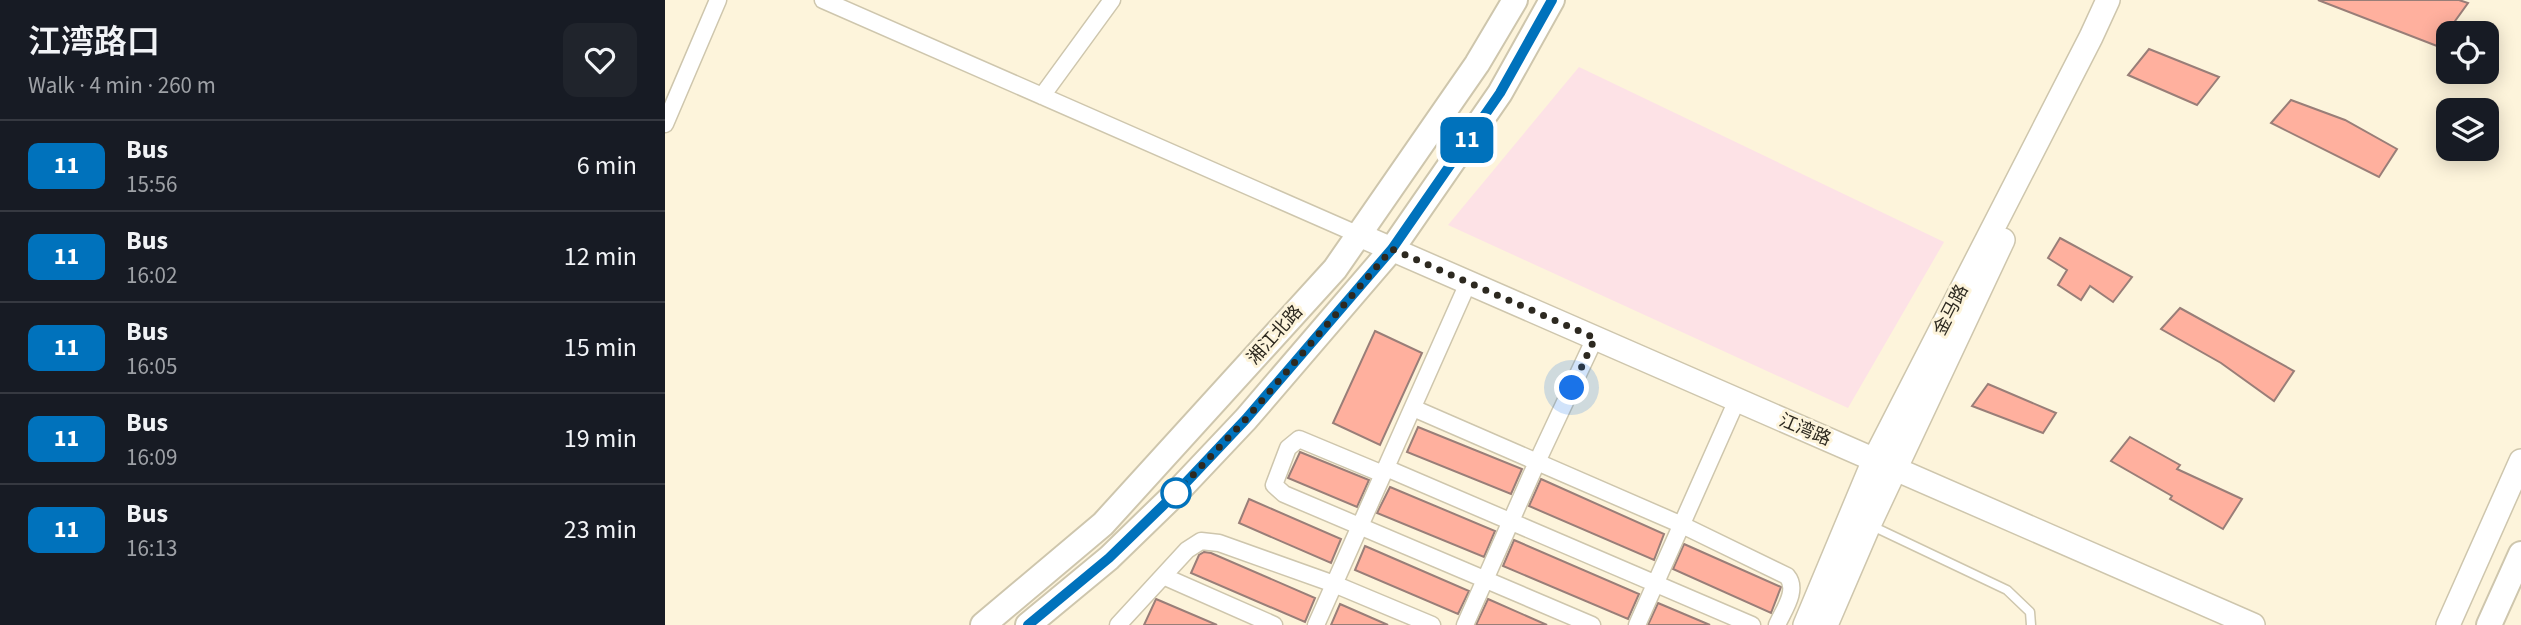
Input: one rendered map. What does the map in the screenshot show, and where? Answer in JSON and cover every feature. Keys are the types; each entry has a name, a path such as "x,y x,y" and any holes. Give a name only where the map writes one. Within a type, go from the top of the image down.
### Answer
{"main road":[{"name":"湘江北路","path":"983,625 1104,524 1335,270 1357,234 1477,65 1515,0"},
{"name":"湘江北路","path":"1028,625 1109,558 1177,492 1246,419 1392,249 1500,93 1552,0"},
{"path":"2489,625 2521,554"}],"street":[{"path":"665,124 718,0"},
{"path":"823,0 1357,234"},
{"path":"1042,96 1112,0"},
{"name":"金马路","path":"1805,625 2108,0"},
{"name":"金马路","path":"1826,625 1869,525 1884,464 2117,0"},
{"name":"江湾路","path":"1357,234 2253,625"},
{"path":"1316,625 1468,283"},
{"path":"1465,625 1595,338"},
{"path":"1637,625 1737,400"},
{"path":"1413,408 1682,524 1791,580 1791,592 1777,625"},
{"path":"1592,625 1277,490 1275,480 1288,448 1299,439 1384,471 1752,625"},
{"path":"2448,625 2521,461"},
{"path":"1118,625 1187,550 1201,541 1219,543 1334,584 1432,625"},
{"path":"1163,576 1274,625"}],"lane":[{"path":"1869,525 2007,590 2030,612 2031,625"}],"shaded area":[{"path":"1579,67 1944,242 1848,408 1448,225"}],"building":[{"path":"2318,0 2459,0 2468,3 2455,21 2436,21 2436,46"},
{"path":"2149,49 2219,77 2197,105 2128,75"},
{"path":"2291,100 2345,120 2397,149 2379,177 2271,123"},
{"path":"2060,238 2132,277 2113,302 2090,286 2081,300 2058,285 2067,270 2048,258"},
{"path":"2180,308 2294,371 2274,401 2221,363 2161,329"},
{"path":"1375,331 1422,353 1380,445 1333,423"},
{"path":"1988,384 2056,413 2043,433 1972,406"},
{"path":"1418,427 1522,469 1511,494 1407,452"},
{"path":"2130,437 2180,465 2177,469 2242,499 2223,529 2111,461"},
{"path":"1300,452 1369,480 1357,507 1288,478"},
{"path":"1541,479 1664,534 1654,560 1529,506"},
{"path":"1390,487 1495,531 1484,557 1377,513"},
{"path":"1249,499 1341,539 1331,563 1239,523"},
{"path":"1514,540 1639,594 1628,619 1503,566"},
{"path":"1684,544 1781,587 1771,613 1673,569"},
{"path":"1365,546 1469,591 1458,614 1355,570"},
{"path":"1204,552 1315,598 1305,622 1191,573 1199,555"},
{"path":"1156,599 1217,625 1144,625"},
{"path":"1488,599 1547,625 1476,625"},
{"path":"1658,603 1710,625 1648,625"},
{"path":"1340,604 1388,625 1331,625"}],"bus line":[{"name":"11","path":"1028,625 1109,558 1177,492 1246,419 1392,249 1500,93 1552,0"}],"route":[{"path":"1176,493 1246,419 1392,249 1595,338 1572,388"}]}
